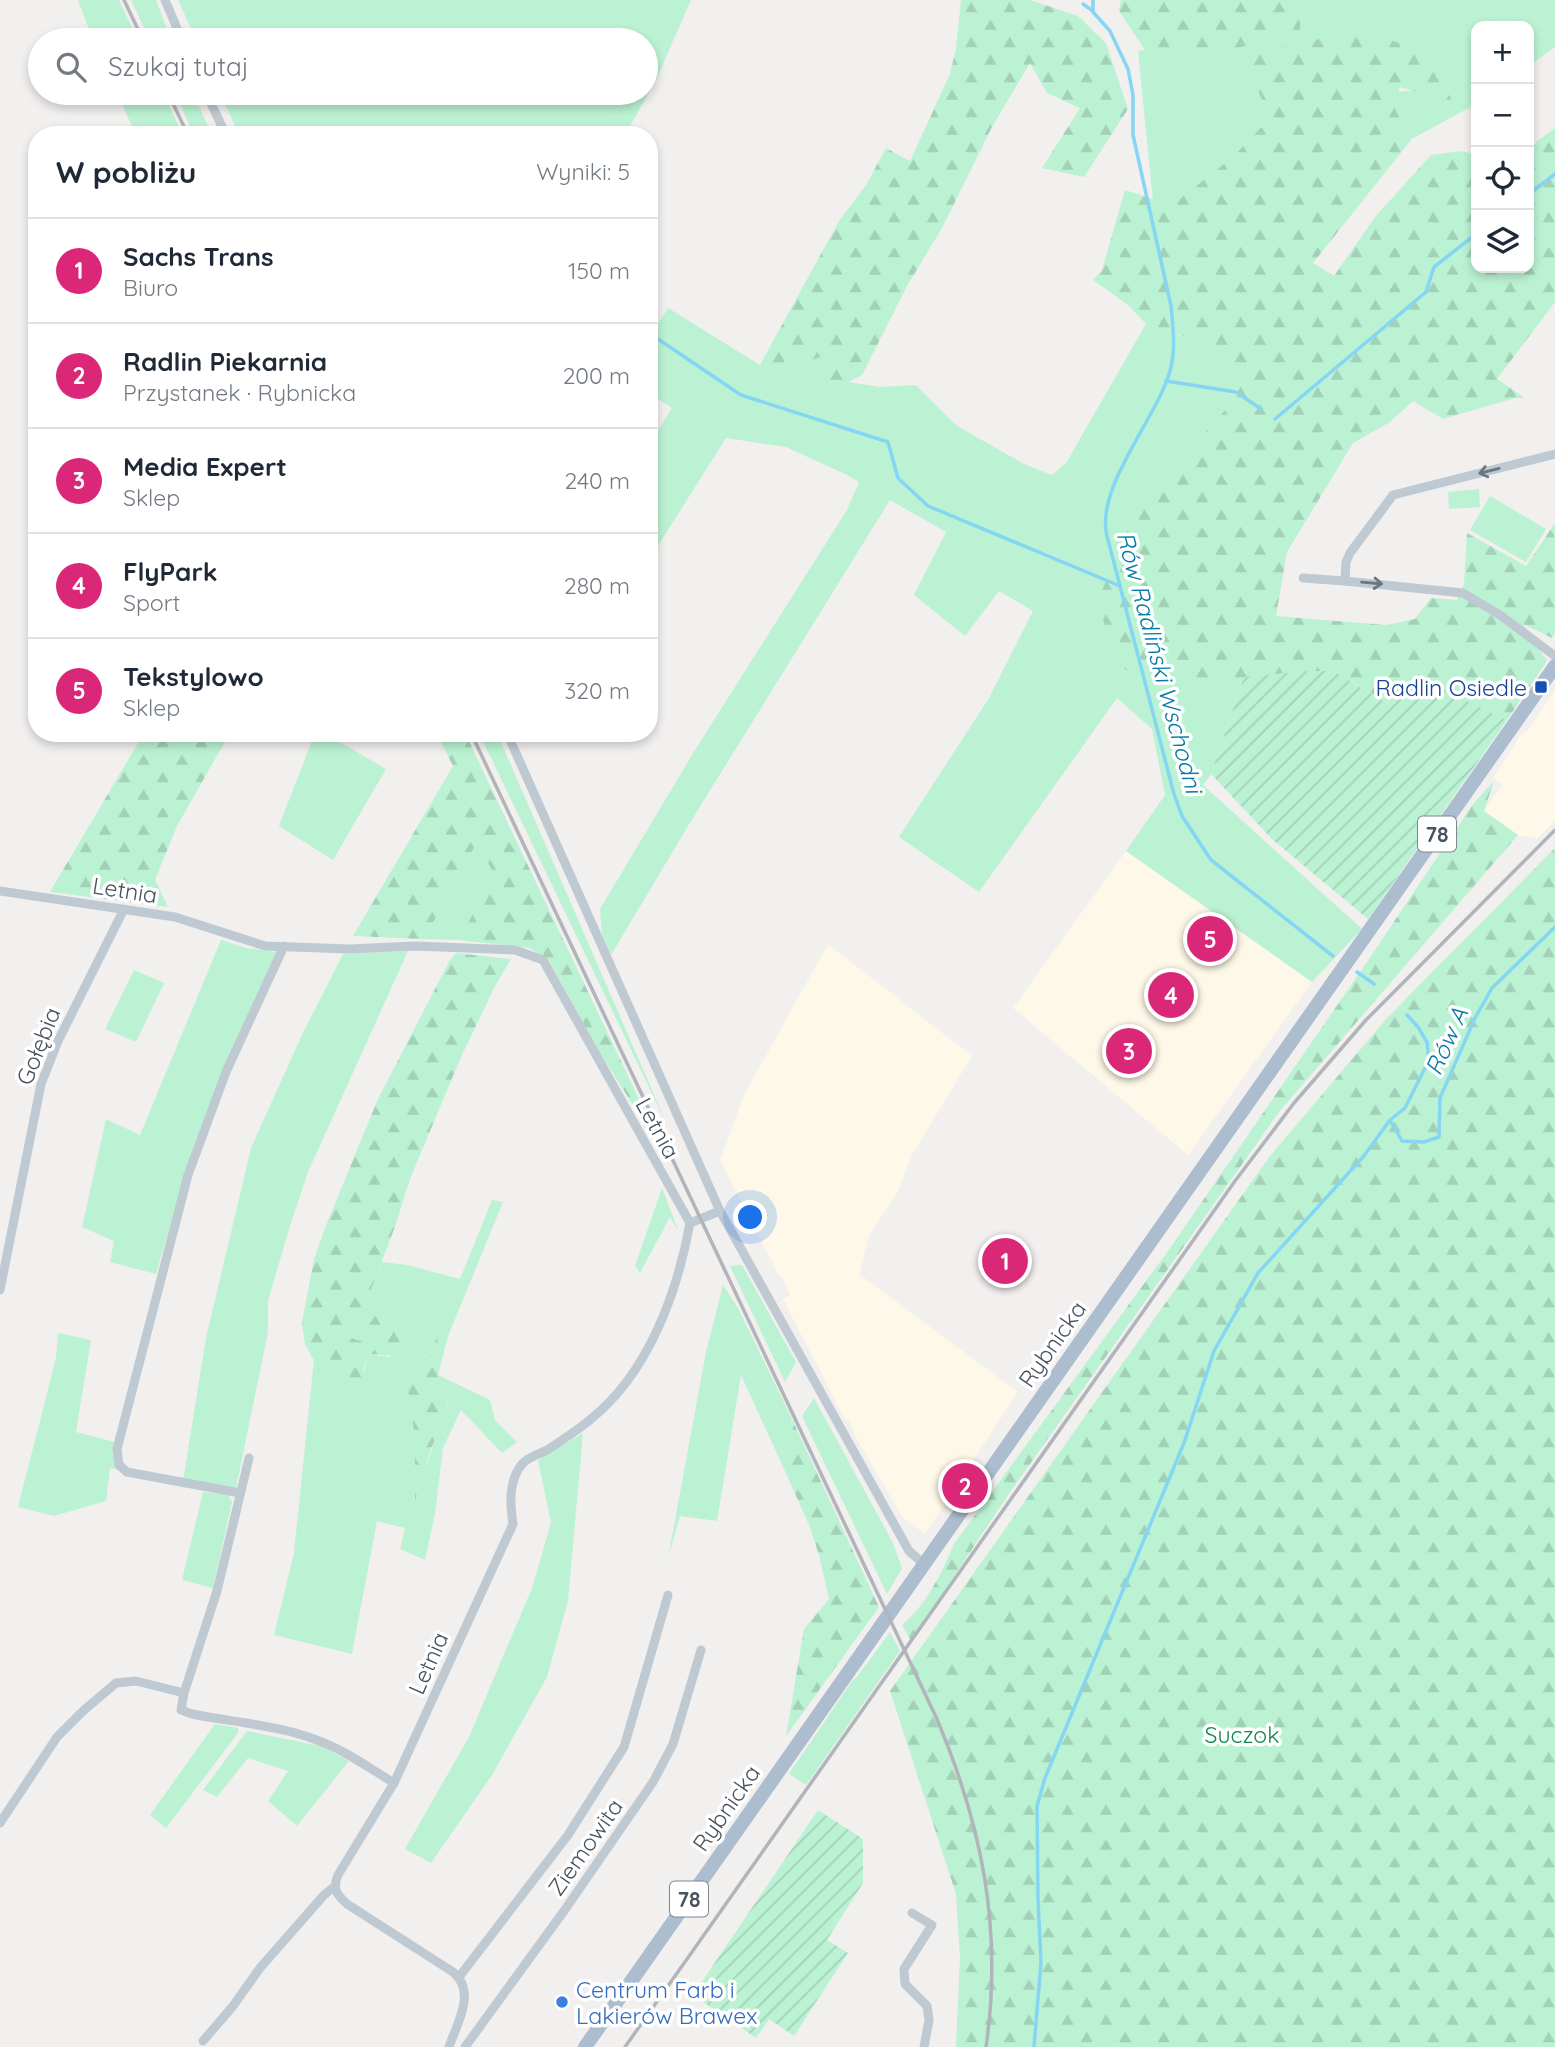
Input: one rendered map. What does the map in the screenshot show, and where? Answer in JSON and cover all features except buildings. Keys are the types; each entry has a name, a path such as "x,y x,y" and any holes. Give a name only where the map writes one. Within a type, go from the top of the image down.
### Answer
{"main road":[{"name":"Rybnicka","path":"585,2047 1555,666"}],"street":[{"path":"165,0 178,28"},
{"path":"212,105 222,126"},
{"path":"1345,581 1346,562 1350,553 1393,495 1555,454"},
{"path":"1303,578 1463,593 1500,615 1555,656"},
{"name":"Letnia","path":"511,742 720,1211 909,1551 925,1565"},
{"name":"Letnia","path":"0,891 175,917 265,946 350,949 415,946 516,950 543,960 690,1223 685,1247 651,1346 634,1373 615,1398 592,1418 524,1463 511,1488 513,1524 394,1783 338,1875 334,1887 260,1968 233,2006 203,2041"},
{"name":"Gołębia","path":"0,1290 41,1084 58,1041 124,909"},
{"path":"240,1493 127,1472 119,1465 117,1449 188,1175 226,1072 284,946"},
{"path":"690,1223 720,1211"},
{"path":"249,1458 217,1591 181,1710 316,1739 341,1750 394,1783"},
{"path":"459,1977 568,1835 624,1747 668,1595"},
{"name":"Ziemowita","path":"465,2047 653,1782 673,1744 701,1650"},
{"path":"0,1823 57,1737 83,1710 116,1683 136,1681 184,1693"},
{"path":"334,1887 347,1904 459,1977 464,1986 465,2001 449,2047"},
{"path":"912,1913 932,1925 904,1969 905,1984 927,2006 929,2020 924,2047"}],"shaded area":[{"path":"1555,690 1555,821 1537,839 1518,835 1483,811 1503,784 1493,778 1520,736 1529,729"},
{"path":"1126,851 1312,982 1188,1155 1013,1008"},
{"path":"828,944 972,1056 912,1155 897,1194 869,1235 859,1274 1018,1392 925,1534 903,1518 854,1430 848,1420 845,1420 783,1299 790,1295 783,1278 780,1277 720,1160 744,1095"}],"green space":[{"path":"78,0 119,0 132,28 88,28"},
{"path":"131,0 156,0 166,28 144,28"},
{"path":"178,0 691,0 658,75 658,28 191,28"},
{"path":"961,0 1030,0 1078,16 1106,43 1128,109 1084,177 1042,168 1080,108 1047,93 1030,63 992,127 942,228 907,286 862,375 833,390 821,357 794,366 760,365 839,221 866,185 886,148 910,161 950,74 956,48"},
{"path":"1121,0 1301,0 1300,31 1237,48 1149,56 1119,11"},
{"path":"1288,0 1555,0 1555,47 1534,62 1534,21 1471,21 1471,107 1397,147 1382,93 1432,89 1426,66 1284,129 1167,227 1154,211 1138,51 1235,38"},
{"path":"1365,34 1433,51 1452,102 1400,87 1394,107 1411,140 1313,263 1334,276 1375,217 1431,155 1461,151 1471,154 1471,273 1534,273 1534,147 1555,128 1555,302 1497,379 1525,398 1515,398 1443,419 1413,401 1390,422 1353,443 1287,552 1276,616 1386,625 1415,619 1431,598 1457,600 1464,584 1467,533 1526,566 1555,523 1555,633 1552,638 1523,624 1547,661 1507,720 1423,680 1390,704 1333,671 1307,671 1156,687 1118,665 1099,607 1101,593 1134,515 1239,394 1219,348 1146,324 1128,305 1093,280 1102,270 1125,190 1172,205 1233,157 1270,118 1243,56 1333,36"},
{"path":"122,105 169,105 179,126 132,126"},
{"path":"180,105 198,105 208,126 190,126"},
{"path":"225,105 642,105 630,126 235,126"},
{"path":"668,308 760,365 794,366 821,357 833,390 848,382 880,387 916,385 957,426 1024,464 1052,475 1066,463 1146,324 1219,348 1239,394 1208,431 1156,687 1244,677 1211,774 1203,785 1362,929 1312,982 1126,851 1165,795 1152,729 1117,698 979,892 899,837 989,698 1033,611 999,591 965,636 914,595 946,532 890,500 611,955 602,934 600,909 695,750 847,510 859,482 786,447 726,438 658,546 658,431 672,408 658,399 658,324"},
{"path":"1479,489 1480,507 1449,509 1448,492"},
{"path":"1490,496 1546,529 1526,562 1470,530"},
{"path":"1333,671 1389,704 1423,680 1507,720 1368,919 1273,840 1211,774 1244,677"},
{"path":"139,742 225,742 177,826 155,880 168,907 50,892"},
{"path":"312,742 340,742 386,769 333,860 279,826"},
{"path":"441,742 469,742 668,1160 598,1050 549,960 529,948 459,940 494,874 477,842 424,939 353,936 453,766"},
{"path":"483,742 501,742 669,1129"},
{"path":"1494,781 1484,811 1518,835 1279,1112 1006,1498 911,1641 902,1625 926,1598 954,1544 1168,1251 1473,804"},
{"path":"477,841 494,874 459,940 424,939"},
{"name":"Suczok","path":"1555,848 1555,2047 956,2047 960,1957 956,1894 890,1691 1270,1156 1387,1018"},
{"path":"221,940 246,948 276,952 194,1145 156,1274 110,1262 114,1241 82,1227 106,1119 140,1135"},
{"path":"408,951 308,1172 289,1229 268,1301 268,1332 236,1488 183,1481 206,1338 251,1148 301,1037 343,954"},
{"path":"456,953 511,959 461,1057 409,1181 372,1287 347,1336 359,1341 384,1304 405,1336 399,1350 391,1355 367,1354 360,1384 345,1386 329,1383 322,1376 305,1344 302,1322 314,1259 378,1099"},
{"path":"134,970 164,983 136,1042 105,1029"},
{"path":"662,1188 679,1232 670,1217 640,1273 635,1266"},
{"path":"492,1200 503,1202 448,1336 438,1333 432,1351 422,1359 412,1379 410,1402 416,1452 415,1499 435,1440 445,1442 448,1397 438,1375 490,1400 495,1420 517,1442 502,1453 461,1410 443,1448 435,1513 425,1560 400,1549 405,1528 377,1521 352,1654 274,1635 294,1553 314,1359 316,1364 364,1372 367,1354 390,1357 401,1329 392,1318 376,1315 359,1341 346,1337 382,1262 407,1265 460,1279"},
{"path":"742,1265 796,1362 785,1382 730,1266"},
{"path":"723,1285 738,1308 792,1419 785,1471 741,1375 717,1521 680,1516 668,1558 706,1352"},
{"path":"58,1333 91,1340 76,1432 114,1442 119,1470 110,1468 106,1501 54,1516 18,1507 56,1358"},
{"path":"438,1333 448,1336 438,1375 448,1397 445,1442 435,1440 415,1500 415,1438 408,1389 413,1367 432,1351"},
{"path":"814,1398 892,1541 902,1568 887,1594 802,1416"},
{"path":"792,1419 879,1607 786,1736 804,1629 829,1599 809,1525 785,1471"},
{"path":"583,1433 568,1601 547,1677 492,1775 431,1863 405,1849 469,1737 532,1588 551,1523 538,1460"},
{"path":"203,1492 228,1495 232,1502 213,1588 182,1580"},
{"path":"890,1632 900,1651 806,1785 789,1774 852,1681"},
{"path":"215,1724 238,1728 238,1733 166,1828 150,1815"},
{"path":"247,1731 321,1746 349,1761 297,1826 268,1801 288,1771 248,1758 217,1797 203,1790"},
{"path":"818,1810 863,1839 863,1883 827,1940 848,1953 794,2036 769,2019 756,2038 693,1995"}],"waterway":[{"name":"Rów Radliński Wschodni","path":"1093,0 1093,12 1110,31 1128,69 1133,95 1133,135 1171,306 1174,338 1172,363 1163,390 1129,453 1110,496 1106,517 1107,536 1182,816 1211,860 1333,956"},
{"path":"1083,4 1093,11"},
{"name":"Rów Radliński Wschodni","path":"1534,190 1555,174"},
{"name":"Rów Radliński Wschodni","path":"1275,419 1426,292 1434,267 1471,238"},
{"path":"658,339 741,395 888,442 898,478 928,506 1120,586"},
{"name":"Rów Radliński Wschodni","path":"1166,381 1236,392 1261,409"},
{"name":"Rów A","path":"1390,1120 1402,1141 1424,1142 1439,1137 1440,1098 1475,1018 1492,988 1555,927"},
{"name":"Rów Radliński Wschodni","path":"1357,972 1374,984"},
{"path":"1034,2047 1041,1962 1037,1806 1045,1778 1184,1443 1214,1351 1258,1273 1363,1157 1390,1120 1405,1108 1429,1060 1427,1042 1407,1015"}],"railway":[{"path":"124,0 137,28"},
{"path":"174,105 184,126"},
{"path":"475,742 936,1717 952,1757 977,1838 990,1919 991,2003 986,2047"},
{"path":"625,2047 1235,1181 1294,1103 1366,1020 1555,830"}],"place":[{"name":"Radlin Osiedle","path":"1541,687"},
{"name":"Tekstylowo","path":"1210,939"},
{"name":"FlyPark","path":"1171,995"},
{"name":"Media Expert","path":"1129,1051"},
{"name":"Sachs Trans","path":"1005,1261"},
{"name":"Radlin Piekarnia","path":"965,1486"},
{"name":"Centrum Farb i Lakierów Brawex","path":"562,2002"}]}
